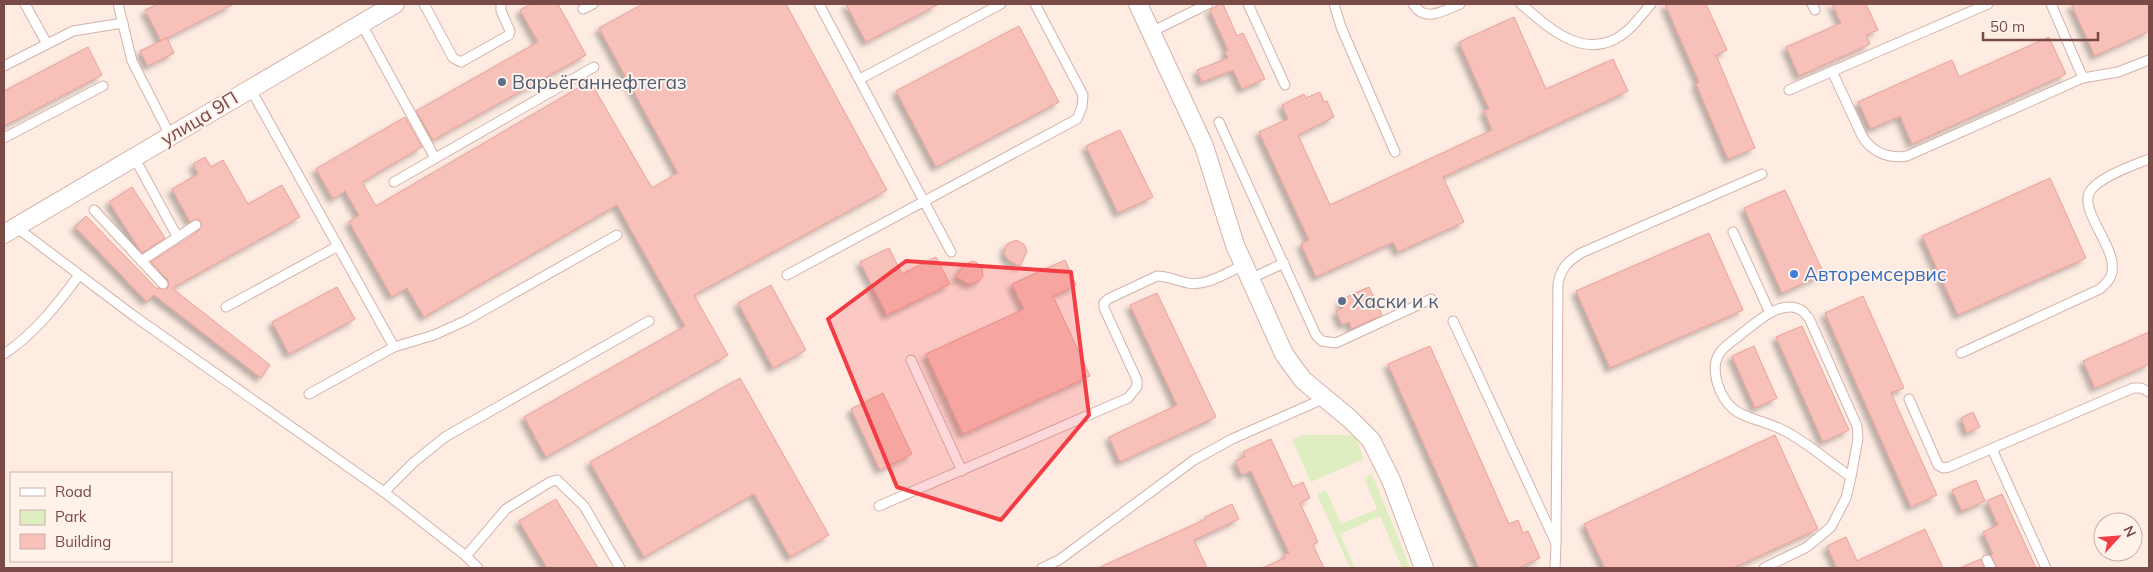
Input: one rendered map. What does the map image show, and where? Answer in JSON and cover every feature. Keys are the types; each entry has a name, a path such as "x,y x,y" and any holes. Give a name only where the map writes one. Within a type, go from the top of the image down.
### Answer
{"street":[{"name":"улица 9П","path":"10,230 395,4"},
{"path":"1139,4 1204,146 1247,272 1292,368 1371,440 1391,480 1424,568"}],"lane":[{"path":"25,4 47,44"},
{"path":"118,4 132,61 170,135"},
{"path":"424,4 453,58 461,62 509,35 510,31 501,10 501,4"},
{"path":"583,9 593,4"},
{"path":"819,4 951,252"},
{"path":"860,79 1001,4"},
{"path":"787,275 1077,119 1082,107 1082,95 1035,4"},
{"path":"1151,32 1208,4"},
{"path":"1248,4 1285,85"},
{"path":"1334,4 1395,152"},
{"path":"1413,4 1423,14 1430,15 1460,4"},
{"path":"1521,4 1552,31 1574,42 1587,44 1604,42 1627,31 1651,4"},
{"path":"1789,90 1988,4"},
{"path":"2051,4 2083,78"},
{"path":"4,66 73,31 123,23"},
{"path":"361,23 435,158"},
{"path":"1832,71 1868,145 1886,156 1897,158 1907,156 2083,78 2118,72 2149,60"},
{"path":"394,182 594,66"},
{"path":"4,138 103,86"},
{"path":"250,88 394,346"},
{"path":"1219,122 1316,335 1322,341 1336,343 1431,299"},
{"path":"134,157 177,236"},
{"path":"1961,353 2100,289 2110,278 2113,268 2110,254 2089,208 2089,194 2096,185 2149,158"},
{"path":"1555,568 1558,284 1560,271 1568,261 1581,253 1762,174"},
{"path":"94,210 163,284"},
{"path":"141,261 196,225"},
{"path":"10,230 79,275 134,316 384,492 466,556 478,568"},
{"path":"1733,232 1770,313"},
{"path":"309,394 394,346 434,335 465,321 617,235"},
{"path":"226,307 338,246"},
{"path":"879,506 1128,398 1133,394 1137,387 1137,380 1104,308 1108,299 1157,276 1164,276 1188,283 1199,283 1284,263"},
{"path":"4,354 30,333 52,310 79,275"},
{"path":"1764,568 1807,547 1831,527 1846,498 1851,477 1858,438 1856,426 1809,318 1800,309 1789,308 1770,313 1725,347 1717,356 1715,368 1717,382 1725,399 1733,410 1745,417 1785,431 1851,477"},
{"path":"384,492 414,462 445,437 649,321"},
{"path":"1453,321 1556,543"},
{"path":"911,360 962,471"},
{"path":"1909,399 1938,465 1943,468 1992,449 2133,388 2141,388 2149,392"},
{"path":"1042,568 1061,564 1194,460 1232,439 1323,398"},
{"path":"1992,449 2046,568"},
{"path":"466,556 506,509 550,482 557,480 584,506 620,568"}],"highlighted area":[{"path":"906,261 1071,272 1089,415 1001,520 897,487 828,319"}],"green space":[{"path":"1302,435 1355,435 1364,459 1311,482 1292,440"},
{"path":"1372,474 1409,568 1402,568 1380,516 1340,534 1355,568 1350,568 1317,494 1326,490 1341,524 1377,509 1364,478"}],"building":[{"path":"158,4 234,4 161,41 145,10"},
{"name":"Варьёганнефтегаз","path":"531,4 558,4 586,55 433,140 416,111 538,42 520,10"},
{"path":"643,4 786,4 887,190 694,295 728,355 546,457 524,417 685,326 617,205 424,317 407,288 392,297 349,222 359,215 345,191 333,199 316,169 405,117 422,147 362,182 376,206 590,81 652,188 678,173 599,28"},
{"path":"846,4 939,4 866,42"},
{"path":"1223,4 1237,36 1243,33 1265,79 1242,89 1233,70 1202,82 1197,70 1228,58 1225,52 1228,50 1210,10"},
{"path":"1665,4 1706,4 1727,50 1716,55 1755,148 1728,159 1696,84 1699,82"},
{"path":"1832,4 1866,4 1878,30 1866,35 1870,44 1799,76 1786,47 1841,23"},
{"path":"2071,4 2149,4 2149,31 2095,56"},
{"path":"1514,17 1546,89 1613,59 1628,91 1443,177 1464,222 1398,252 1393,242 1316,277 1301,244 1309,240 1259,132 1288,119 1282,105 1304,94 1306,98 1320,92 1324,102 1327,101 1334,117 1298,135 1330,205 1492,130 1484,111 1489,109 1459,42"},
{"path":"1019,26 1059,102 936,167 896,91"},
{"path":"2049,37 2066,74 1912,144 1900,116 1871,129 1858,102 1952,60 1959,77"},
{"path":"167,38 174,53 148,66 140,51"},
{"path":"88,47 102,75 4,126 4,91"},
{"path":"1120,130 1153,197 1118,213 1086,146"},
{"path":"205,157 211,167 223,160 248,204 282,185 300,217 172,288 270,365 261,378 154,295 147,302 75,227 86,216 156,288 167,289 169,285 168,280 151,262 196,233 202,225 198,219 190,222 172,189 198,174 193,164"},
{"path":"2050,178 2086,258 1958,315 1922,236"},
{"path":"132,187 165,238 142,253 109,202"},
{"path":"1785,190 1824,274 1782,293 1744,208"},
{"path":"1709,233 1743,310 1610,368 1576,291"},
{"path":"1016,240 1024,244 1027,251 1020,266 1008,260 1004,253 1007,244"},
{"path":"889,248 902,274 936,257 950,284 887,315 860,262"},
{"path":"1065,260 1076,285 1053,296 1090,376 963,434 926,354 1024,309 1012,284"},
{"path":"973,261 982,268 983,276 979,281 969,284 956,277 965,264"},
{"path":"771,285 806,350 773,368 738,303"},
{"path":"337,287 355,319 289,354 272,322"},
{"path":"1369,287 1382,315 1352,329 1349,322 1342,325 1336,311 1343,308 1340,300"},
{"path":"1157,293 1216,417 1120,462 1109,437 1177,405 1130,305"},
{"path":"1863,296 1904,388 1891,393 1937,495 1911,507 1825,313"},
{"path":"1802,326 1849,430 1823,442 1776,337"},
{"path":"2149,332 2149,364 2095,388 2083,361"},
{"path":"1430,346 1509,524 1518,520 1523,533 1528,531 1540,558 1518,568 1479,568 1388,364"},
{"path":"1754,346 1777,398 1755,408 1732,356"},
{"path":"740,378 829,535 790,557 754,494 644,557 590,462"},
{"path":"883,393 912,454 880,470 851,409"},
{"path":"1973,412 1980,427 1967,433 1961,418"},
{"path":"1775,435 1818,529 1733,568 1605,568 1584,524"},
{"path":"1271,439 1293,487 1303,482 1310,498 1300,503 1318,542 1313,545 1324,568 1262,568 1285,558 1284,555 1289,553 1251,471 1242,475 1235,461 1245,457 1243,452"},
{"path":"1976,480 1985,501 1962,511 1952,490"},
{"path":"2002,494 2036,568 1997,568 1990,555 1993,554 1983,532 1998,525 1987,501"},
{"path":"556,499 598,568 547,568 519,521"},
{"path":"1232,504 1239,519 1194,540 1207,568 1098,568 1206,519 1205,517"},
{"path":"1925,529 1943,568 1837,568 1827,546 1846,537 1857,561"},
{"path":"1981,559 1984,568 1960,568"}],"place":[{"name":"Варьёганнефтегаз","path":"502,82"},
{"name":"Авторемсервис","path":"1794,274"},
{"name":"Хаски и к","path":"1342,301"}]}
